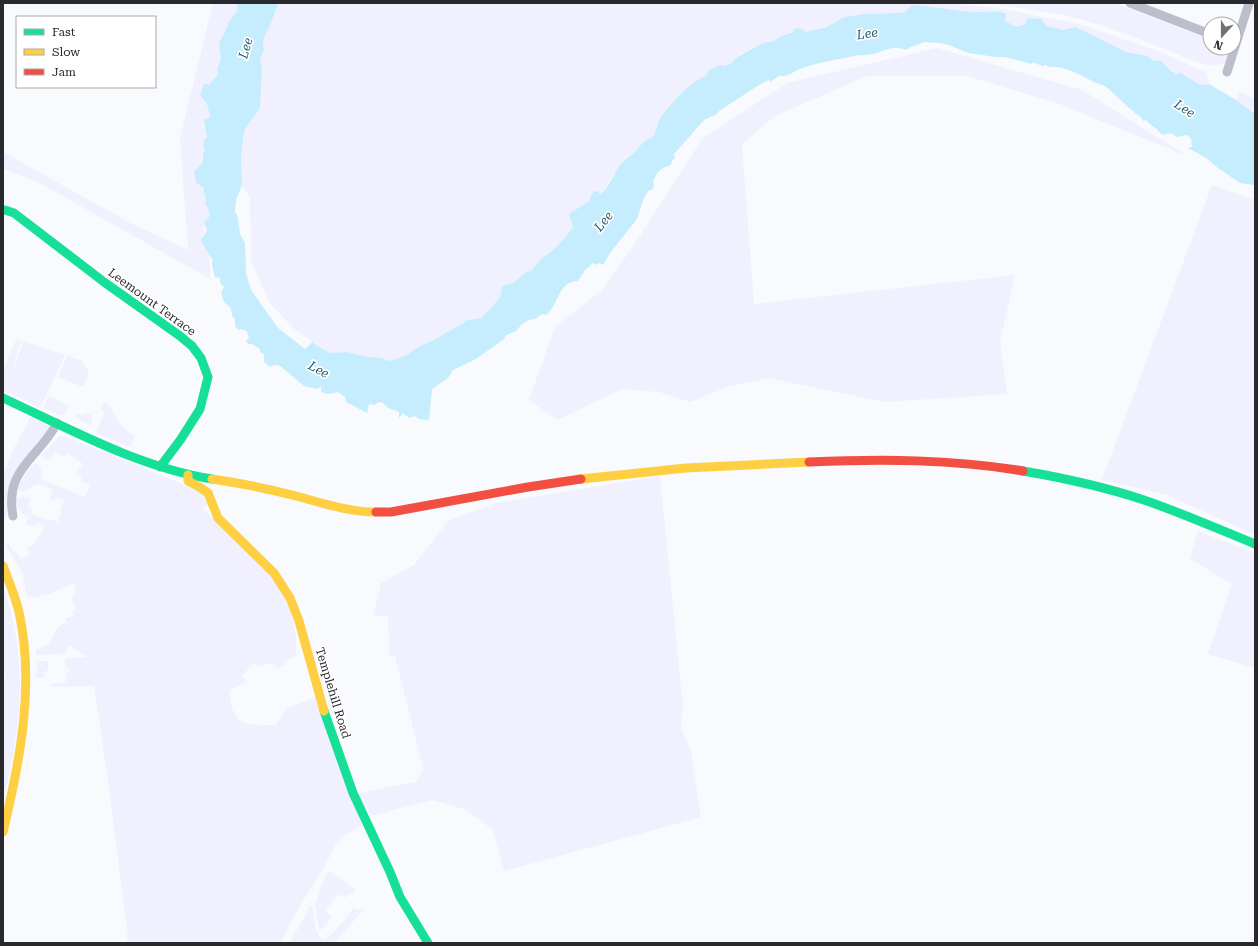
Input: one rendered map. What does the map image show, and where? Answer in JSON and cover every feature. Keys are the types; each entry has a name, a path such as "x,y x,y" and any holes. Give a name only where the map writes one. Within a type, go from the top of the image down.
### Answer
{"main road":[{"name":"Leemount Terrace","path":"5,210 14,214 104,282 180,336 192,346 201,358 208,377 200,409 181,439 160,467"},
{"path":"3,398 105,445 160,467 188,475 257,486 338,507 367,512 391,512 572,480 652,470 861,459 946,460 1010,468 1107,489 1157,505 1255,544"},
{"name":"Templehill Road","path":"188,475 188,481 204,489 209,494 218,518 274,573 290,598 300,624 323,708 353,793 390,872 400,898 428,943"},
{"path":"3,566 10,582 20,617 25,644 26,681 19,753 3,832"}],"street":[{"path":"1130,3 1202,31"},
{"path":"1242,23 1249,3"},
{"path":"1227,72 1231,56"},
{"path":"13,516 10,503 12,490 17,478 23,467 52,433 57,423"}],"shaded area":[{"path":"213,3 237,3 238,12 229,21 223,36 220,52 221,60 217,68 218,74 209,85 205,83 200,96 207,102 211,117 204,121 206,138 204,163 199,168 199,184 203,187 210,214 205,222 202,240 210,257 210,279 38,182 3,169 3,152 132,224 188,250 180,139"},
{"path":"278,3 949,3 1002,9 1079,24 1161,52 1207,73 1209,84 1200,85 1181,73 1175,74 1160,60 1154,61 1147,56 1126,52 1076,27 1063,30 1046,26 1042,19 1017,27 1005,21 1002,12 981,12 920,6 898,13 864,14 834,22 824,28 811,32 793,32 744,52 736,57 730,64 706,76 685,90 665,111 656,132 631,155 614,174 604,191 600,195 591,198 580,208 573,227 563,240 542,258 531,271 513,283 502,286 500,297 481,318 468,320 405,356 389,361 382,358 362,356 347,352 331,353 322,349 294,329 269,302 251,260 250,198 242,185 241,156 244,132 260,108 262,68 260,58 264,51 263,40"},
{"path":"985,3 1115,3 1202,37 1202,56 1230,56 1228,62 1214,65 1206,64 1191,60 1110,28 1051,13"},
{"path":"937,48 1082,90 1189,157 1057,103 967,76 867,76 775,116 742,144 754,304 1015,275 1000,342 1007,394 884,402 769,378 730,386 690,402 659,392 622,389 557,420 529,400 555,327 602,290 636,242 702,139 787,83"},
{"path":"1240,91 1255,100 1255,114 1236,100"},
{"path":"1212,185 1255,200 1255,535 1167,495 1102,480"},
{"path":"18,340 22,341 18,348 13,373 23,341 65,355 40,408 3,390 3,374 14,343"},
{"path":"67,356 81,360 89,372 83,387 58,377"},
{"path":"49,396 69,406 66,413 61,416 43,407"},
{"path":"106,401 119,423 135,437 130,447 96,433 104,414 104,411 101,409"},
{"path":"88,413 92,416 91,426 75,417 76,414 81,415"},
{"path":"30,417 47,425 49,429 9,489 7,515 3,521 3,478 11,454"},
{"path":"60,436 75,440 180,483 202,494 208,504 203,509 271,575 289,608 295,628 295,657 284,662 286,664 278,669 272,663 261,667 255,664 250,665 246,672 242,675 247,682 230,690 232,709 240,721 244,723 254,725 276,725 286,709 318,696 365,823 343,836 337,842 285,933 281,943 126,943 128,936 94,686 51,687 51,684 66,682 66,673 69,673 70,670 65,665 65,659 87,657 69,645 66,653 36,655 36,649 48,645 58,627 66,622 65,619 74,615 72,611 76,609 71,597 75,595 74,583 46,595 27,597 22,572 6,545 9,544 13,552 16,551 21,559 30,555 27,548 33,545 45,528 38,522 32,527 26,524 26,521 30,518 21,511 15,500 21,497 31,499 28,507 33,509 31,514 49,521 50,519 58,522 64,501 56,497 54,501 49,499 53,491 52,489 38,484 24,492 19,491 18,488 26,473 35,463 41,467 43,480 85,497 90,485 82,482 81,477 76,473 83,464 68,453 65,456 61,456 56,452 48,460 45,460 41,455"},
{"path":"660,476 683,707 681,728 691,752 701,817 504,871 493,830 466,810 433,800 370,816 357,793 416,782 423,769 395,656 389,656 388,615 373,617 381,583 414,565 448,521 496,503"},
{"path":"1198,531 1255,553 1255,668 1208,654 1232,584 1190,559"},
{"path":"3,589 14,625 20,681 16,737 3,803 3,689 5,681 3,649"},
{"path":"37,661 48,661 48,670 45,672 44,678 36,678"},
{"path":"329,872 332,872 355,890 352,895 349,893 345,898 338,894 326,910 332,917 321,930 319,929 315,905 325,876"},
{"path":"310,906 313,907 316,931 325,941 343,922 354,907 358,910 365,908 334,943 290,943"}],"water":[{"name":"Lee","path":"237,3 278,3 263,40 264,51 260,58 262,68 260,108 244,132 241,156 242,185 236,200 235,211 238,218 240,234 245,243 246,273 251,290 278,328 305,349 312,342 331,353 347,352 362,356 382,358 389,361 405,356 468,320 481,318 500,297 502,286 513,283 526,272 531,271 542,258 563,240 573,227 569,214 589,201 593,192 598,191 600,195 603,192 621,164 644,142 653,136 656,132 660,119 668,108 694,82 706,76 709,70 720,65 724,66 730,64 737,57 763,43 774,41 779,37 793,32 794,29 800,28 806,32 824,28 845,17 864,14 905,12 912,5 966,11 1001,12 1006,14 1005,21 1017,27 1025,24 1028,18 1042,19 1046,26 1063,30 1076,27 1126,52 1147,56 1154,61 1160,60 1175,74 1181,73 1200,85 1209,84 1236,100 1255,114 1255,185 1240,183 1206,158 1188,148 1192,147 1191,139 1187,135 1176,137 1171,133 1163,135 1146,120 1143,121 1140,116 1105,86 1059,67 1048,67 1046,65 1042,66 1033,62 1032,64 1005,57 968,53 941,43 924,42 906,50 894,48 873,54 814,64 787,75 779,76 770,82 769,80 759,85 719,111 717,114 704,120 674,154 675,158 671,165 661,169 658,173 653,182 653,189 648,191 644,198 637,219 610,253 603,265 599,263 596,265 593,263 584,271 585,273 582,274 578,281 571,282 566,285 546,315 542,314 535,319 529,320 522,324 516,331 506,335 504,339 476,359 453,370 448,378 432,389 429,420 419,419 415,416 409,418 403,413 399,418 399,412 388,408 382,402 375,405 369,404 367,413 346,402 345,397 338,392 328,394 321,392 321,386 317,389 304,386 279,365 270,367 264,362 264,354 260,352 260,349 252,344 248,344 246,340 249,339 247,331 241,329 238,330 235,326 235,319 232,316 231,308 224,302 221,293 224,287 220,283 220,278 215,277 212,259 201,240 207,230 204,223 210,214 207,206 205,205 206,201 203,187 196,183 194,171 203,163 203,155 205,150 203,147 207,137 204,120 211,117 207,104 200,96 204,83 209,85 218,74 217,68 221,60 219,43 229,21 237,12"}],"traffic: fast":[{"path":"5,210 14,213 104,282 180,336 192,346 201,358 208,377 200,409 181,439 160,467"},
{"path":"3,398 105,446 158,466 212,479"},
{"path":"1023,471 1084,483 1129,495 1172,510 1255,544"},
{"path":"324,711 353,793 400,897 428,943"}],"traffic: slow":[{"path":"581,479 686,468 809,462"},
{"path":"188,475 188,481 208,493 218,518 274,573 290,598 299,621 324,711"},
{"path":"212,479 272,490 344,508 365,512 376,512"},
{"path":"3,566 19,612 24,640 26,667 20,750 3,832"}],"traffic: jam":[{"path":"809,462 863,460 943,462 1023,471"},
{"path":"376,512 391,512 581,479"}]}
